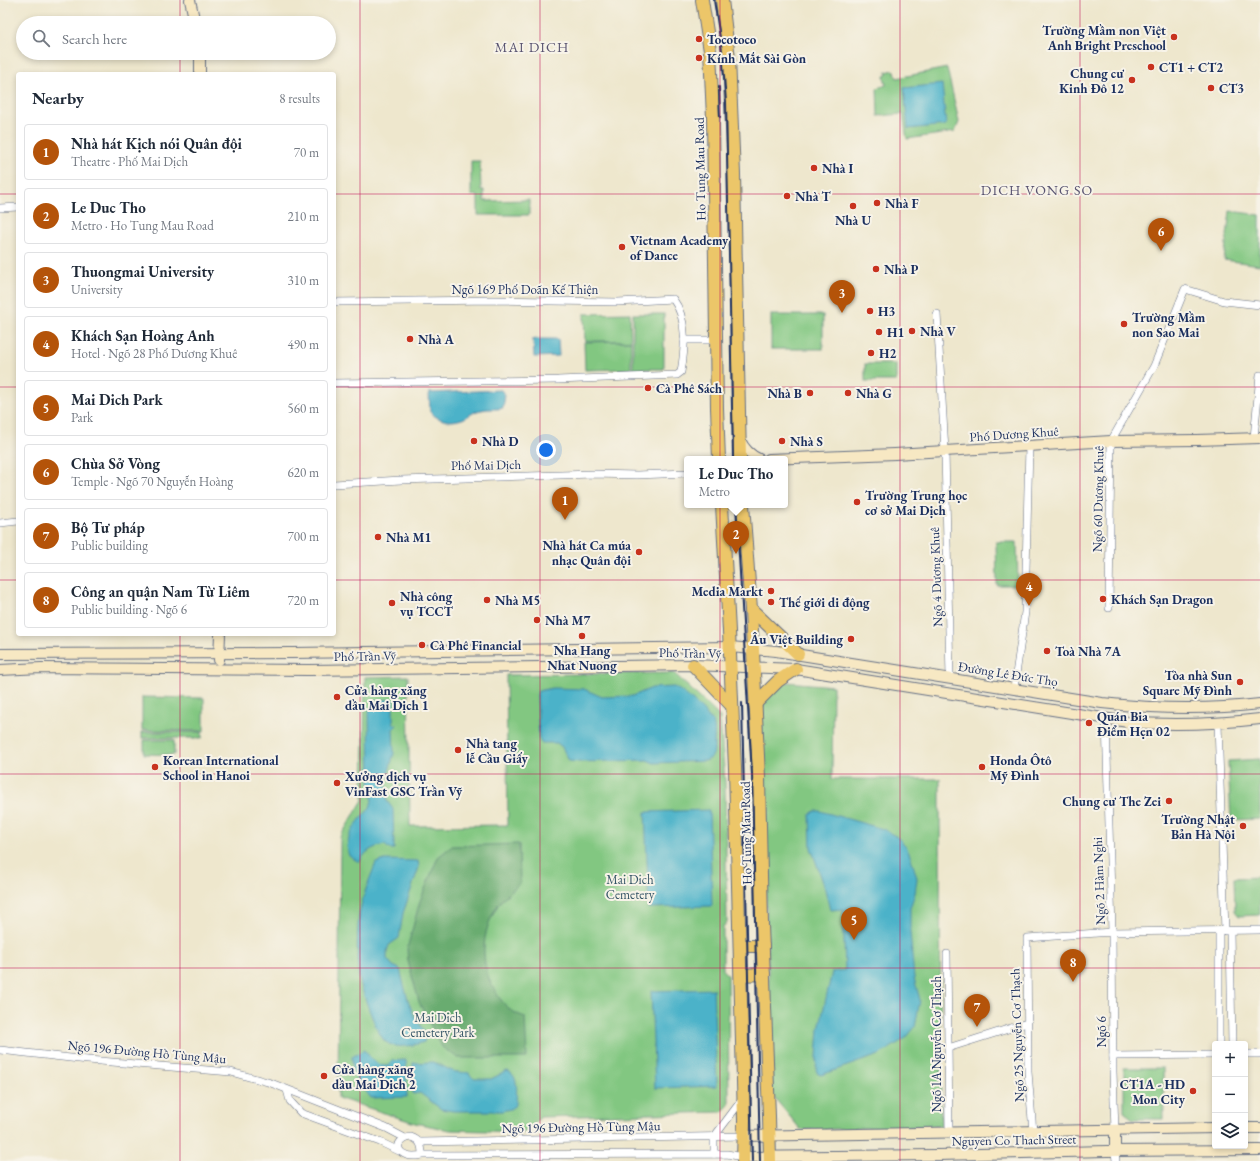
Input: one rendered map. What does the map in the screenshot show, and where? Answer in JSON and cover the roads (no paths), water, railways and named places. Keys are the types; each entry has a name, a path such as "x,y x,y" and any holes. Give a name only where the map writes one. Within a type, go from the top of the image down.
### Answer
{"highway":[{"name":"Ho Tung Mau Road","path":"702,0 710,50 714,118 714,212 719,456"},
{"path":"722,0 729,58 735,212 740,456"},
{"path":"714,212 735,212"},
{"path":"715,250 736,251"},
{"name":"Ho Tung Mau Road","path":"722,508 731,667 741,975 744,1097 743,1159"},
{"name":"Ho Tung Mau Road","path":"743,508 751,609 759,777 770,1159"},
{"path":"751,609 798,654"},
{"path":"693,665 732,706"},
{"path":"755,704 778,681 796,669"},
{"path":"740,946 763,946"},
{"path":"741,975 764,974"}],"main road":[{"path":"190,0 193,16"},
{"path":"200,60 200,72"},
{"name":"Phố Dương Khuê","path":"788,458 1111,441 1257,438"},
{"path":"740,440 748,453 754,456"},
{"path":"218,668 220,636"},
{"name":"Phố Trần Vỹ","path":"0,654 219,654 730,646 753,648"},
{"name":"Đường Lê Đức Thọ","path":"753,648 1102,703 1138,707 1215,708 1260,704"},
{"path":"810,670 811,657"},
{"name":"Phố Trần Vỹ","path":"0,670 41,668 218,668 316,670 693,665 754,668"},
{"path":"754,668 810,670 1106,719 1150,724 1194,725 1260,720"},
{"name":"Nguyen Co Thach Street","path":"744,1136 1115,1131 1212,1128"},
{"path":"1248,1128 1260,1128"},
{"path":"1115,1131 1115,1156"},
{"name":"Nguyen Co Thach Street","path":"743,1159 870,1158 938,1155 1115,1156 1260,1150"}],"street":[{"path":"0,208 16,208"},
{"name":"Ngõ 60 Dương Khuê","path":"1109,608 1111,441 1154,366 1185,289 1224,301 1260,305"},
{"name":"Ngõ 169 Phố Doãn Kế Thiện","path":"336,302 493,300 618,302 673,299 681,312 684,340"},
{"name":"Ngõ 4 Dương Khuê","path":"937,314 945,451 950,678"},
{"path":"336,383 558,380 676,375 681,372 684,340 716,340"},
{"path":"1257,438 1260,375"},
{"path":"1014,688 1025,612 1029,446"},
{"name":"Phố Mai Dịch","path":"336,484 401,480 684,473"},
{"path":"0,523 16,520"},
{"name":"Ngõ 2 Hàm Nghi","path":"1106,719 1112,932 1260,930"},
{"path":"1218,724 1225,931 1232,1041"},
{"path":"1219,1041 1225,931"},
{"name":"Ngõ 25 Nguyễn Cơ Thạch","path":"1032,1132 1028,1072 1027,938 1112,932"},
{"name":"Ngõ 6","path":"1112,932 1115,1131"},
{"name":"Ngõ 1A Nguyễn Cơ Thạch","path":"947,954 949,1133"},
{"path":"948,1048 1027,1022"},
{"name":"Ngõ 196 Đường Hồ Tùng Mậu","path":"1,1050 88,1060 231,1072 271,1083 386,1128 406,1138"},
{"path":"1248,1054 1260,1054"},
{"path":"1113,1056 1212,1055"},
{"path":"287,1090 290,1101 301,1113 380,1142 401,1156 410,1160 415,1160 422,1155 422,1147 420,1142 416,1138 411,1137 401,1141 399,1145 401,1156"},
{"path":"714,1154 714,1137 744,1097"},
{"name":"Ngõ 196 Đường Hồ Tùng Mậu","path":"420,1142 744,1136"},
{"name":"Ngõ 196 Đường Hồ Tùng Mậu","path":"422,1155 727,1154 743,1159"}],"water":[{"path":"942,84 946,125 908,129 904,88"},
{"path":"533,339 558,339 559,356 534,357"},
{"path":"501,390 505,395 503,408 478,411 462,419 453,421 441,419 430,412 429,393"},
{"path":"674,687 684,693 712,721 714,726 714,753 708,760 654,763 647,760 569,761 562,747 557,743 542,743 539,739 538,691 553,688 584,689 602,697 633,696 652,688"},
{"path":"376,700 393,700 393,721 394,724 397,725 393,729 394,753 386,786 387,801 393,809 394,849 389,849 385,845 376,847 367,852 359,862 349,856 348,845 350,835 369,809 372,801 370,780 369,711"},
{"path":"709,810 712,906 649,908 645,812"},
{"path":"815,811 820,811 883,829 897,837 906,846 917,878 915,893 910,908 910,932 914,978 920,1000 915,1027 906,1038 879,1055 821,1075 818,1074 816,1070 819,1029 832,972 845,970 843,909 830,910 824,885 811,848 810,814"},
{"path":"385,860 418,861 419,867 403,913 399,938 389,945 387,951 387,959 393,966 400,969 411,1007 426,1036 424,1042 405,1046 395,1046 386,1042 382,1038 366,1001 358,971 358,920 367,887 376,863"},
{"path":"713,989 717,1086 655,1088 651,991"},
{"path":"364,1050 375,1061 385,1066 389,1066 392,1061 406,1060 407,1097 371,1098 357,1079 353,1064 352,1057"},
{"path":"432,1062 452,1071 469,1073 474,1079 491,1079 507,1071 511,1073 516,1081 516,1105 510,1109 502,1111 453,1111 441,1109 420,1093 413,1094 413,1063"}],"railway":[{"path":"714,0 722,51 726,102 733,456"},
{"path":"719,87 720,117"},
{"path":"736,508 752,775 760,1161"},
{"path":"742,703 752,1161"}],"place":[{"name":"Trường Mầm non Việt Anh Bright Preschool","path":"1174,37"},
{"name":"Tocotoco","path":"699,39"},
{"name":"Kính Mắt Sài Gòn","path":"699,58"},
{"name":"CT1 + CT2","path":"1151,67"},
{"name":"Chung cư Kinh Đô 12","path":"1132,80"},
{"name":"CT3","path":"1211,88"},
{"name":"Nhà I","path":"814,168"},
{"name":"Nhà T","path":"787,196"},
{"name":"Nhà F","path":"877,203"},
{"name":"Nhà U","path":"853,206"},
{"name":"Vietnam Academy of Dance","path":"622,247"},
{"name":"Chùa Sở Vòng","path":"1161,251"},
{"name":"Nhà P","path":"876,269"},
{"name":"H3","path":"870,311"},
{"name":"Thuongmai University","path":"842,313"},
{"name":"Trường Mầm non Sao Mai","path":"1124,324"},
{"name":"Nhà V","path":"912,331"},
{"name":"H1","path":"879,332"},
{"name":"Nhà A","path":"410,339"},
{"name":"H2","path":"871,353"},
{"name":"Cà Phê Sách","path":"648,388"},
{"name":"Nhà B","path":"810,393"},
{"name":"Nhà G","path":"848,393"},
{"name":"Nhà D","path":"474,441"},
{"name":"Nhà S","path":"782,441"},
{"name":"Trường Trung học cơ sở Mai Dịch","path":"857,502"},
{"name":"Nhà hát Kịch nói Quân đội","path":"565,520"},
{"name":"Nhà M1","path":"378,537"},
{"name":"Nhà hát Ca múa nhạc Quân đội","path":"639,552"},
{"name":"Le Duc Tho","path":"736,554"},
{"name":"Media Markt","path":"771,591"},
{"name":"Khách Sạn Dragon","path":"1103,599"},
{"name":"Nhà M5","path":"487,600"},
{"name":"Thế giới di động","path":"771,602"},
{"name":"Nhà công vụ TCCT","path":"392,603"},
{"name":"Khách Sạn Hoàng Anh","path":"1029,606"},
{"name":"Nhà M7","path":"537,620"},
{"name":"Nha Hang Nhat Nuong","path":"582,636"},
{"name":"Âu Việt Building","path":"851,639"},
{"name":"Cà Phê Financial","path":"422,645"},
{"name":"Toà Nhà 7A","path":"1047,651"},
{"name":"Tòa nhà Sun Square Mỹ Đình","path":"1240,682"},
{"name":"Cửa hàng xăng dầu Mai Dịch 1","path":"337,697"},
{"name":"Quán Bia Điểm Hẹn 02","path":"1089,723"},
{"name":"Nhà tang lễ Cầu Giấy","path":"458,750"},
{"name":"Korean International School in Hanoi","path":"155,767"},
{"name":"Honda Ôtô Mỹ Đình","path":"982,767"},
{"name":"Xưởng dịch vụ VinFast GSC Trần Vỹ","path":"337,783"},
{"name":"Chung cư The Zei","path":"1169,801"},
{"name":"Trường Nhật Bản Hà Nội","path":"1243,826"},
{"name":"Mai Dich Park","path":"854,940"},
{"name":"Công an quận Nam Từ Liêm","path":"1073,982"},
{"name":"Bộ Tư pháp","path":"977,1027"},
{"name":"Cửa hàng xăng dầu Mai Dịch 2","path":"324,1076"},
{"name":"CT1A - HD Mon City","path":"1193,1091"}],"district":[{"name":"MAI DICH","path":"532,47"},
{"name":"DICH VONG SO","path":"1037,190"}],"park label":[{"name":"Mai Dich Cemetery","path":"630,886"},
{"name":"Mai Dich Cemetery Park","path":"438,1024"}]}
